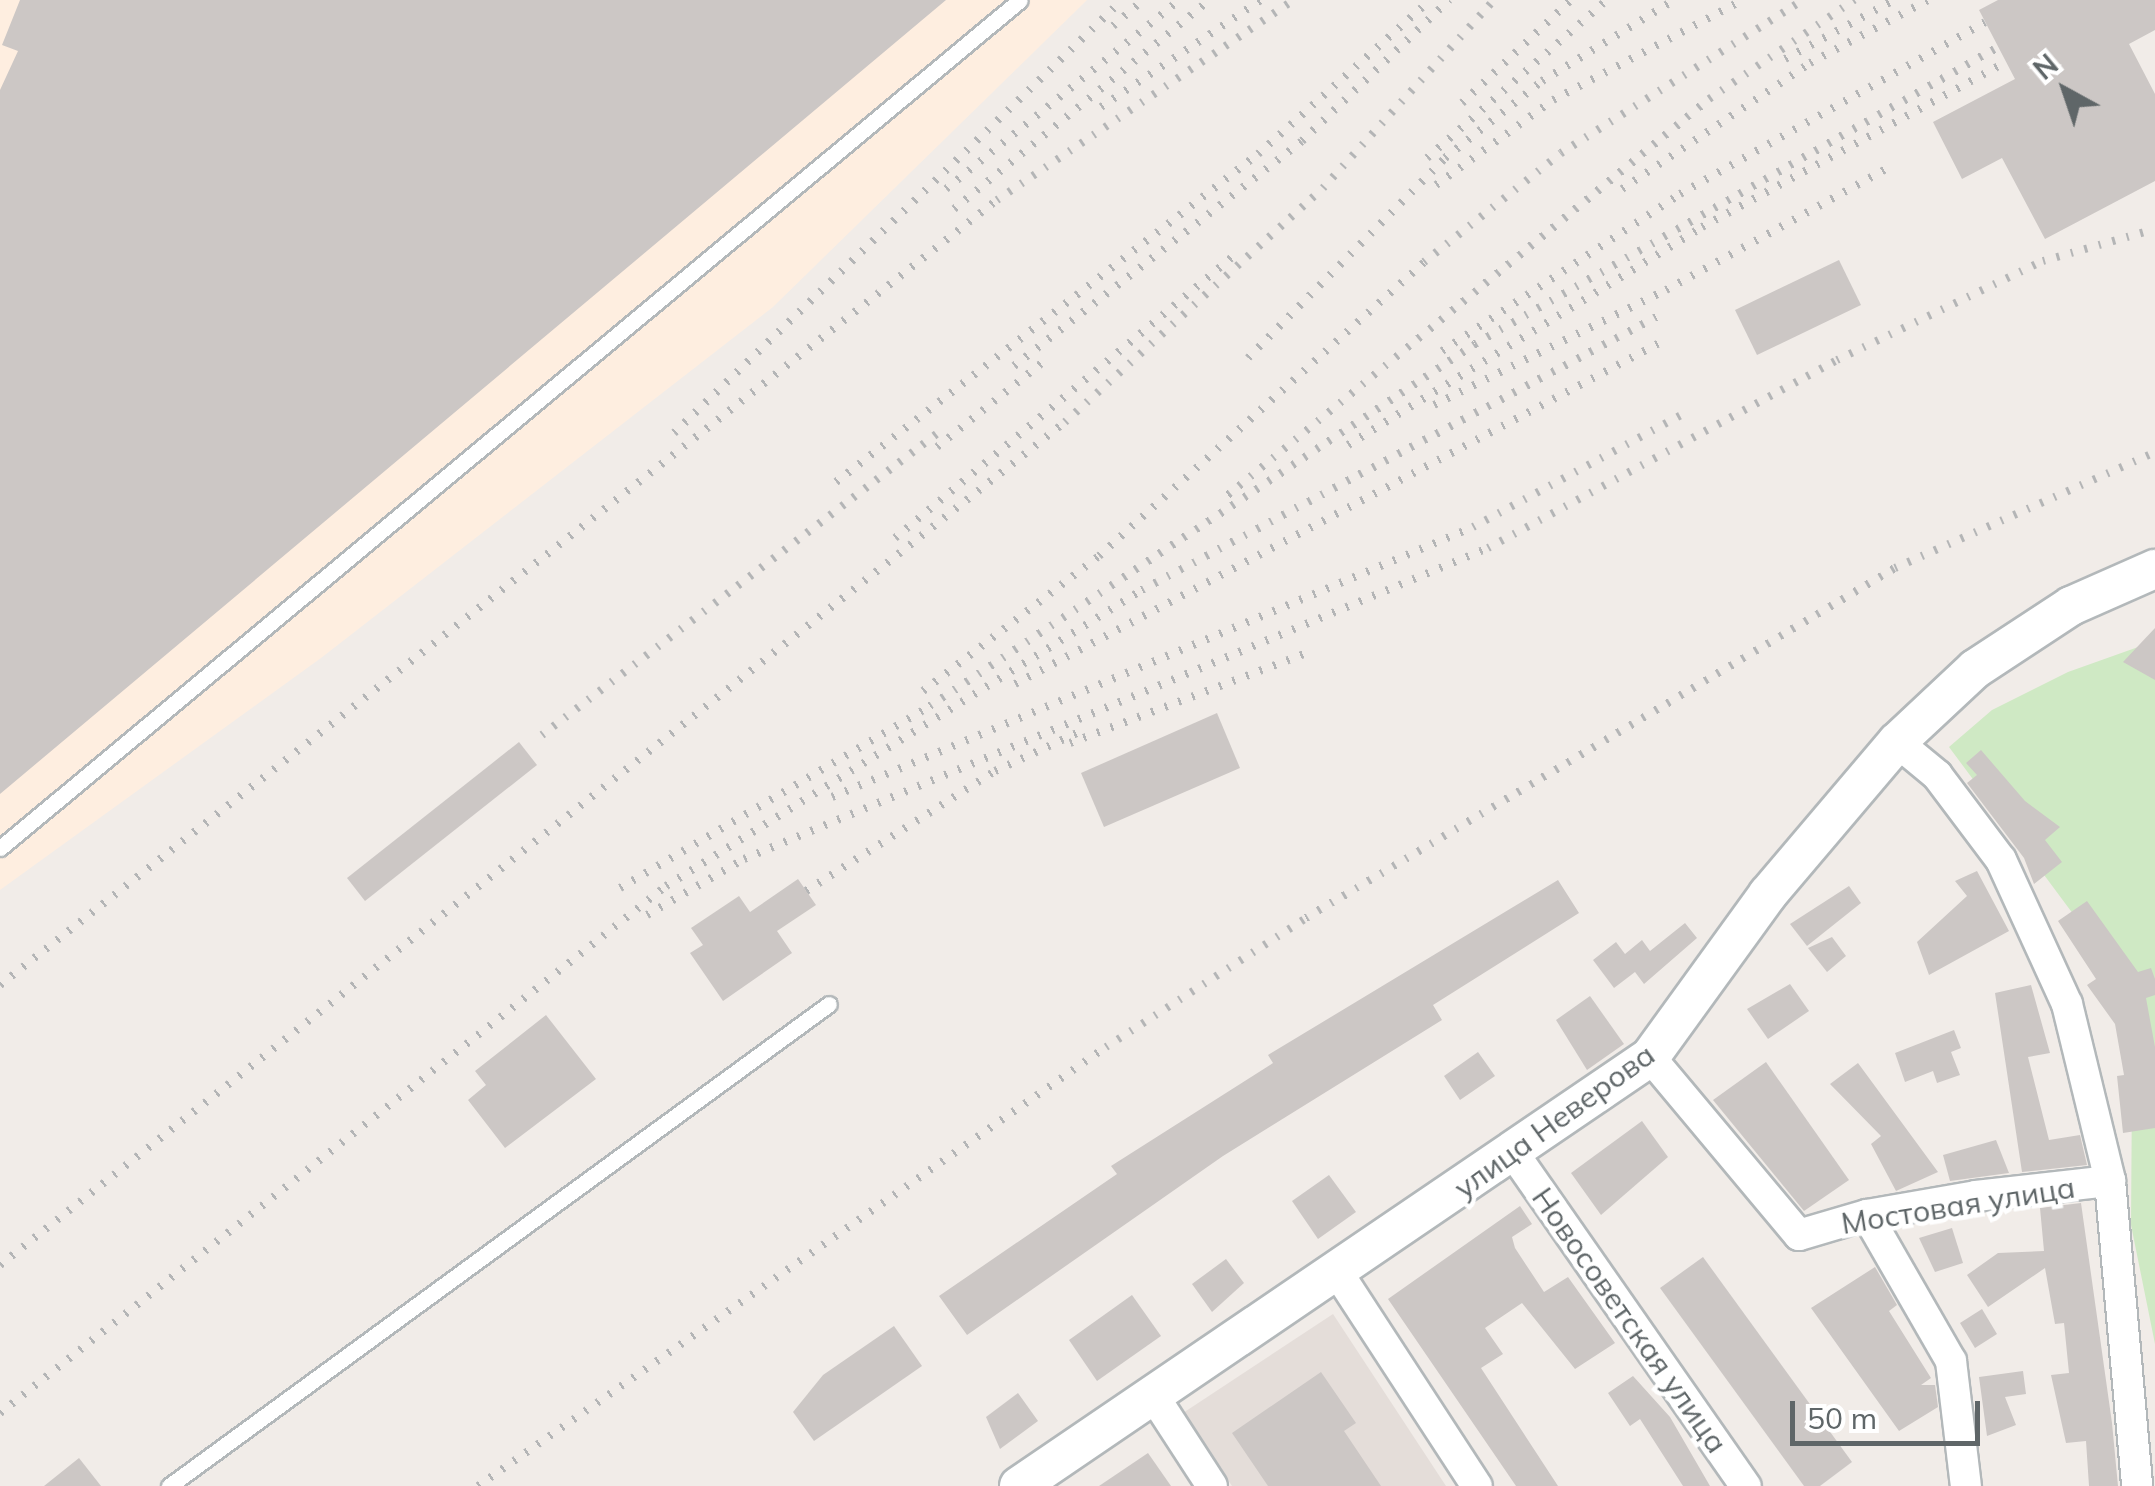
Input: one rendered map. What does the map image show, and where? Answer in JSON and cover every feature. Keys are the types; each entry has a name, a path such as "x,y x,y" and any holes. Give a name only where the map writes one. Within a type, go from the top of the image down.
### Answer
{"street":[{"name":"улица Неверова","path":"1019,1486 1514,1154 1650,1057 1768,894 1897,742 1975,669 2071,606 2155,569"},
{"path":"1897,742 1937,775 2001,860 2067,1004 2110,1182 2137,1486"},
{"name":"Мостовая улица","path":"1650,1057 1799,1235 1867,1214 2110,1182"},
{"name":"Новосоветская улица","path":"1514,1154 1746,1486"},
{"path":"1867,1214 1951,1361 1966,1486"},
{"path":"1338,1273 1477,1486"},
{"path":"1153,1395 1212,1486"}],"lane":[{"path":"0,848 1020,0"},
{"path":"170,1486 828,1004"}],"shaded area":[{"path":"0,0 1087,0 773,307 321,658 0,890"},
{"path":"1333,1314 1446,1486 1232,1486 1183,1413"}],"green space":[{"path":"2155,641 2155,1344 2131,1225 2132,1085 2112,982 2085,930 1949,747 1992,710 2068,672"}],"building":[{"path":"20,0 946,0 0,794 0,90 18,51 2,45"},
{"path":"1998,0 2155,0 2155,30 2129,44 2155,94 2155,181 2045,239 2002,158 1962,179 1933,122 2015,79 1979,10"},
{"path":"1839,260 1861,305 1757,355 1735,310"},
{"path":"2155,628 2155,680 2123,662"},
{"path":"1217,713 1240,768 1104,827 1081,773"},
{"path":"519,742 537,765 365,901 347,878"},
{"path":"1981,750 2025,801 2060,827 2045,840 2062,862 2034,884 2024,858 1967,783 1977,775 1966,763"},
{"path":"1977,871 2009,931 1929,975 1917,942 1967,896 1955,881"},
{"path":"798,879 816,905 777,931 792,953 723,1001 690,953 703,945 691,928 739,896 750,912"},
{"path":"1558,880 1579,913 1433,1005 1442,1020 1223,1156 967,1335 939,1296 1117,1174 1111,1166 1273,1063 1268,1055"},
{"path":"1849,886 1861,903 1807,946 1790,924"},
{"path":"2087,901 2138,972 2151,968 2155,979 2155,995 2146,998 2155,1047 2155,1128 2123,1133 2117,1076 2124,1075 2115,1024 2087,985 2096,979 2058,921"},
{"path":"1685,923 1697,938 1644,984 1635,972 1614,988 1593,960 1616,942 1625,954 1642,940 1650,951"},
{"path":"1832,937 1846,956 1827,972 1808,948"},
{"path":"1790,984 1809,1011 1768,1039 1747,1009"},
{"path":"2031,985 2050,1053 2028,1057 2049,1140 2080,1135 2087,1165 2022,1172 1995,993"},
{"path":"1590,996 1624,1044 1587,1070 1556,1020"},
{"path":"546,1015 596,1079 505,1148 468,1100 486,1085 475,1071"},
{"path":"1954,1030 1961,1048 1951,1052 1960,1075 1937,1083 1933,1071 1905,1082 1895,1053"},
{"path":"1478,1052 1495,1076 1460,1100 1444,1076"},
{"path":"1766,1062 1849,1180 1804,1211 1713,1100"},
{"path":"1858,1063 1938,1172 1896,1191 1871,1144 1881,1136 1830,1084"},
{"path":"1642,1121 1668,1157 1601,1215 1571,1173"},
{"path":"1996,1140 2009,1173 1950,1181 1943,1155"},
{"path":"1329,1175 1356,1212 1318,1239 1292,1201"},
{"path":"2081,1203 2118,1486 2089,1486 2086,1441 2066,1443 2051,1375 2069,1373 2064,1323 2055,1324 2045,1268 1988,1307 1967,1275 1998,1253 2044,1251 2040,1208"},
{"path":"1520,1206 1532,1224 1512,1237 1515,1248 1544,1292 1568,1277 1615,1343 1575,1369 1522,1303 1485,1328 1503,1354 1481,1368 1558,1486 1516,1486 1388,1299"},
{"path":"1952,1228 1963,1263 1935,1272 1919,1238"},
{"path":"1703,1257 1852,1462 1820,1486 1804,1486 1660,1288"},
{"path":"1226,1259 1244,1283 1212,1312 1192,1284"},
{"path":"1875,1267 1897,1305 1889,1311 1931,1378 1921,1385 1935,1385 1938,1407 1899,1431 1811,1308"},
{"path":"1132,1295 1161,1336 1097,1381 1069,1340"},
{"path":"1982,1309 1997,1334 1975,1348 1960,1323"},
{"path":"894,1326 922,1366 814,1441 793,1412 823,1375"},
{"path":"2023,1371 2026,1394 2005,1397 2016,1425 1987,1436 1979,1377"},
{"path":"1321,1372 1356,1423 1344,1431 1381,1486 1268,1486 1232,1433"},
{"path":"1633,1376 1670,1417 1710,1486 1683,1486 1640,1419 1630,1426 1608,1393"},
{"path":"1018,1393 1038,1421 1000,1449 986,1417"},
{"path":"1148,1453 1171,1486 1099,1486"},
{"path":"79,1458 101,1486 44,1486"}],"railway":[{"path":"674,433 1122,0"},
{"path":"1113,26 1143,0"},
{"path":"946,189 1179,0"},
{"path":"954,209 1209,0"},
{"path":"1101,107 1261,0"},
{"path":"0,985 997,200 1293,0"},
{"path":"836,482 1258,154 1430,0"},
{"path":"1014,366 1302,141 1449,0"},
{"path":"0,1265 1065,422 1323,188 1494,0"},
{"path":"1462,103 1571,0"},
{"path":"1427,158 1607,0"},
{"path":"1248,358 1445,158 1542,81 1674,0"},
{"path":"1436,185 1553,100 1743,0"},
{"path":"923,691 1099,556 1424,262 1561,153 1803,0"},
{"path":"1228,495 1709,99 1854,0"},
{"path":"1785,59 1894,0"},
{"path":"1622,189 1810,63 1928,0"},
{"path":"1442,351 1680,194 1985,22"},
{"path":"620,888 930,706 1475,344 1998,47"},
{"path":"1348,445 1702,227 2006,62"},
{"path":"1434,405 1666,290 1886,169"},
{"path":"647,915 744,859 1488,548 1837,360 2043,261 2155,229"},
{"path":"895,538 1237,253"},
{"path":"0,1413 666,886 1142,590 1656,317"},
{"path":"1015,684 1665,340"},
{"path":"937,447 1042,363"},
{"path":"832,797 1473,527 1683,414"},
{"path":"542,735 943,429"},
{"path":"478,1486 1106,1047 1306,918 1895,568 2155,452"},
{"path":"1070,743 1309,652"},
{"path":"806,891 995,771 1079,732"}]}
